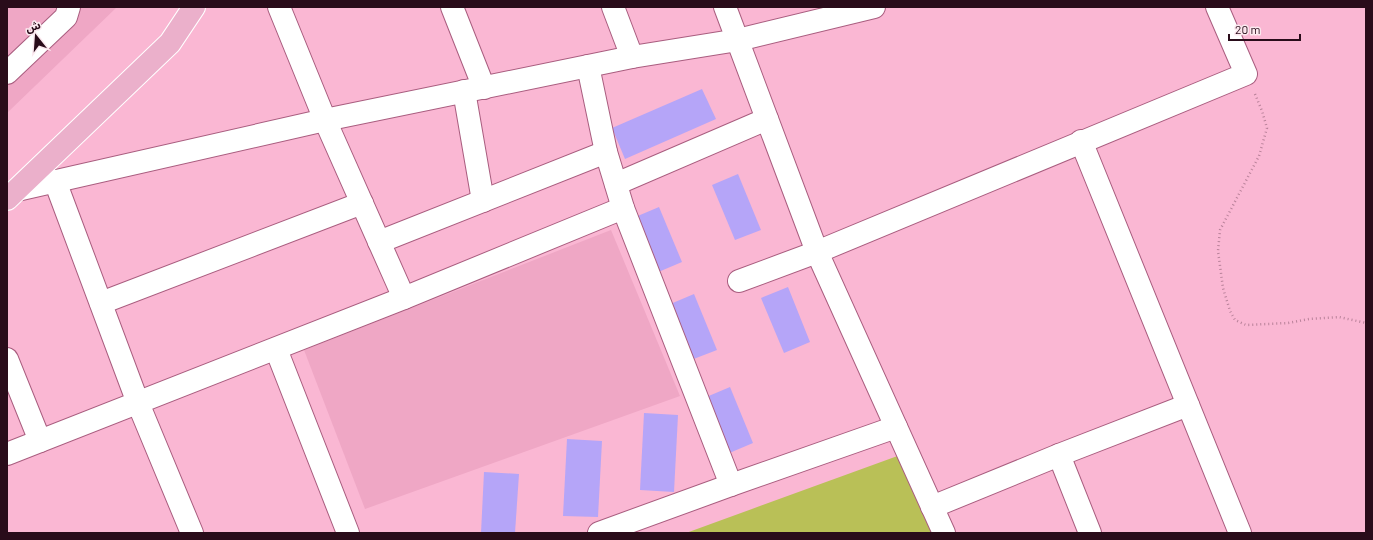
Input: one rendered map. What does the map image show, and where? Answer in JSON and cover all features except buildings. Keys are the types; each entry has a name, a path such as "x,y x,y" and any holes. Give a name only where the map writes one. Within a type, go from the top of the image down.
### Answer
{"main road":[{"path":"12,195 170,44 194,7"}],"street":[{"path":"7,73 66,17 69,7"},
{"path":"279,7 325,120 404,298"},
{"path":"452,7 474,90 483,201"},
{"path":"613,7 632,57"},
{"path":"725,7 817,252 944,533"},
{"path":"12,195 55,181 325,120 632,57 738,40 874,7"},
{"path":"739,281 817,252 1246,74 1217,7"},
{"path":"588,66 606,152 623,208 731,485"},
{"path":"616,184 767,119"},
{"path":"1082,142 1240,533"},
{"path":"379,242 606,152"},
{"path":"55,181 138,403 192,533"},
{"path":"101,303 362,203"},
{"path":"7,454 404,298 623,208"},
{"path":"276,349 348,533"},
{"path":"7,359 40,441"},
{"path":"932,507 1059,455 1188,405"},
{"path":"599,533 896,427"},
{"path":"1059,455 1090,533"}],"path":[{"path":"1246,74 1262,111 1267,128 1259,156 1220,230 1218,251 1223,288 1230,311 1235,320 1246,325 1339,318 1366,323"}],"shaded area":[{"path":"7,7 117,7 7,113"},
{"path":"611,230 680,396 365,509 304,350"}],"green space":[{"path":"903,454 935,533 686,533"}]}
